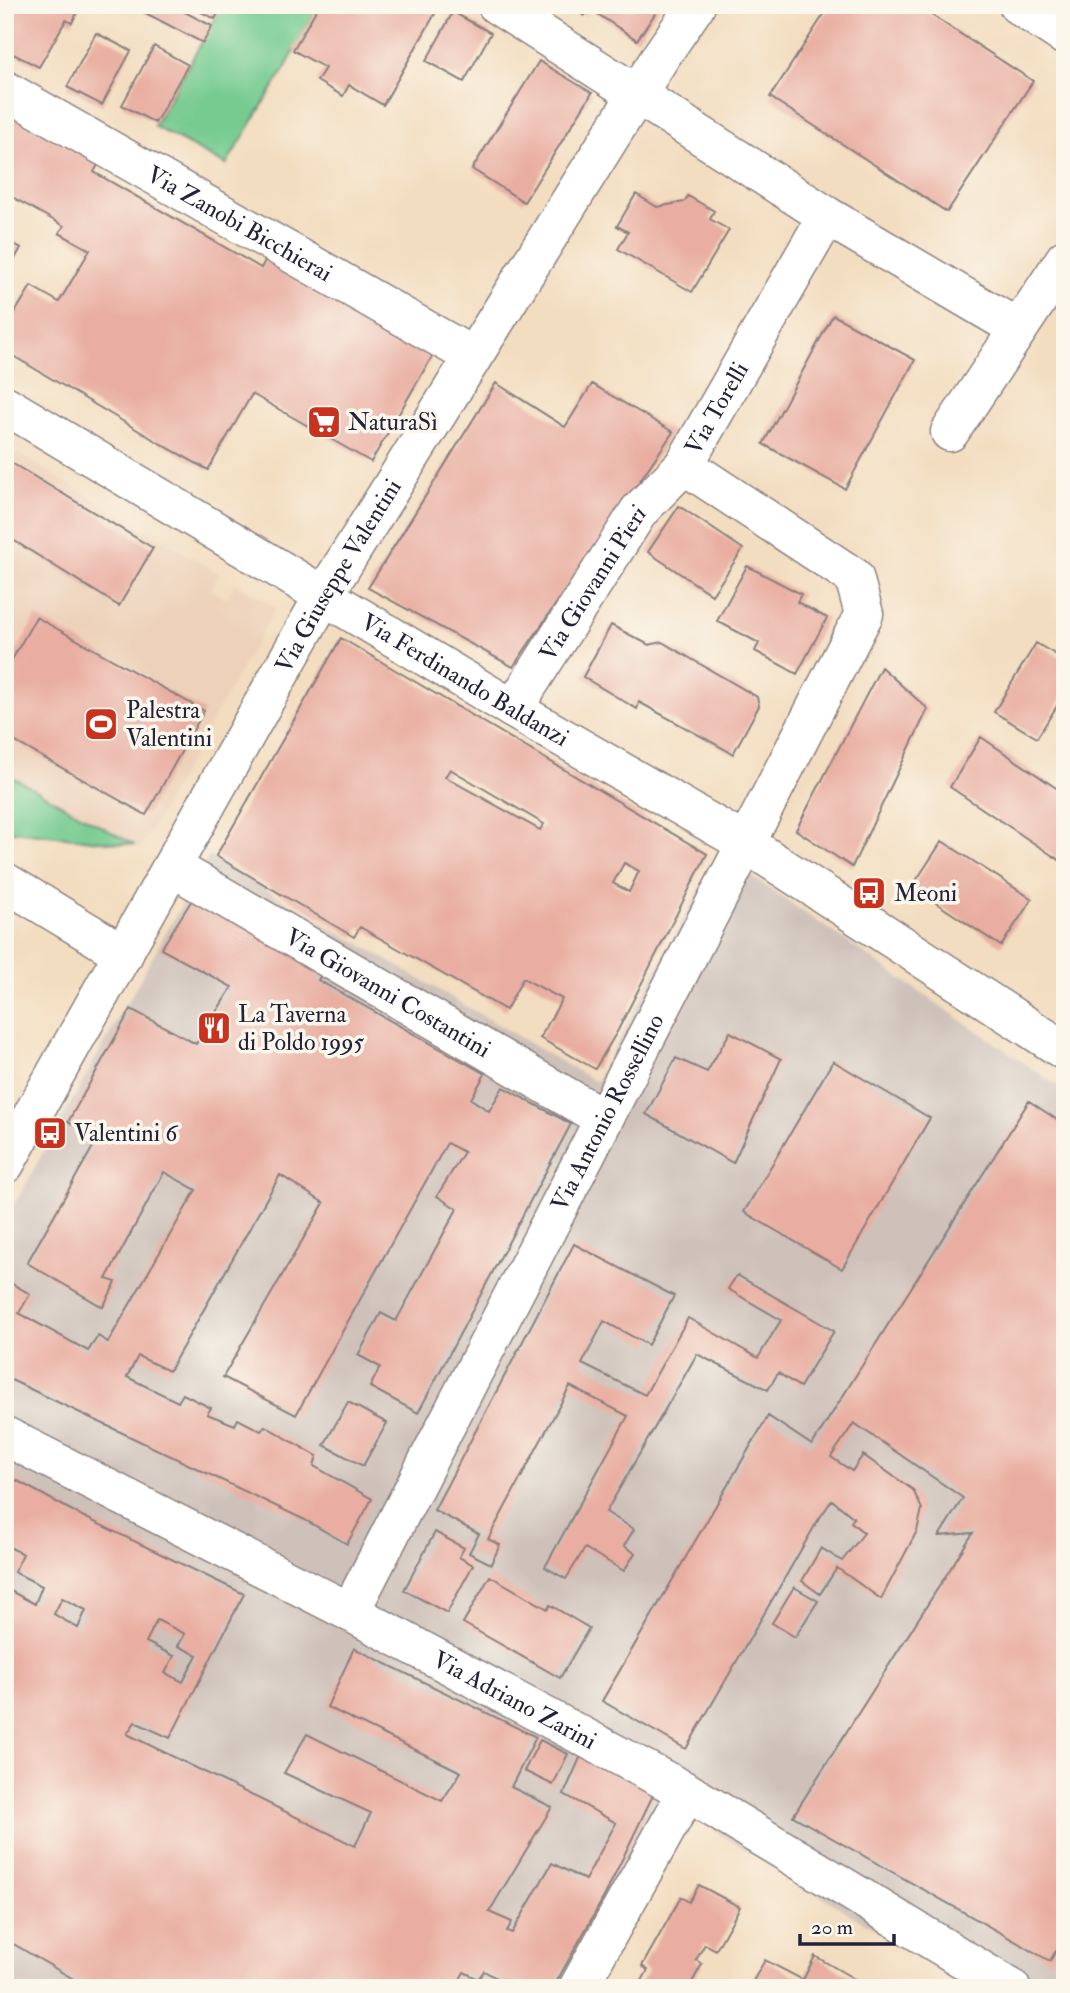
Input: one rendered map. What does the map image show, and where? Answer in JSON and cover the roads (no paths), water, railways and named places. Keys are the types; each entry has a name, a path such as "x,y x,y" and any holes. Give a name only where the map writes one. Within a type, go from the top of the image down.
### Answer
{"street":[{"path":"498,5 827,216 1017,328"},
{"name":"Via Giuseppe Valentini","path":"5,1164 324,595 472,356 696,5"},
{"path":"1018,5 1065,36"},
{"name":"Via Zanobi Bicchierai","path":"5,90 472,356"},
{"name":"Via Torelli","path":"827,216 684,466 853,577 864,614"},
{"path":"950,432 1065,259"},
{"name":"Via Ferdinando Baldanzi","path":"5,405 513,709 745,843 1065,1051"},
{"name":"Via Giovanni Pieri","path":"513,709 639,511 684,466"},
{"name":"Via Antonio Rossellino","path":"350,1612 864,614"},
{"name":"Via Giovanni Costantini","path":"172,867 603,1118"},
{"path":"5,882 124,954"},
{"name":"Via Adriano Zarini","path":"5,1436 350,1612 687,1792 1011,1988"},
{"path":"578,1988 687,1792"}],"place":[{"name":"NaturaSì","path":"324,422"},
{"name":"Palestra Valentini","path":"101,724"},
{"name":"Meoni","path":"869,893"},
{"name":"La Taverna di Poldo 1995","path":"214,1028"},
{"name":"Valentini 6","path":"50,1133"}]}
